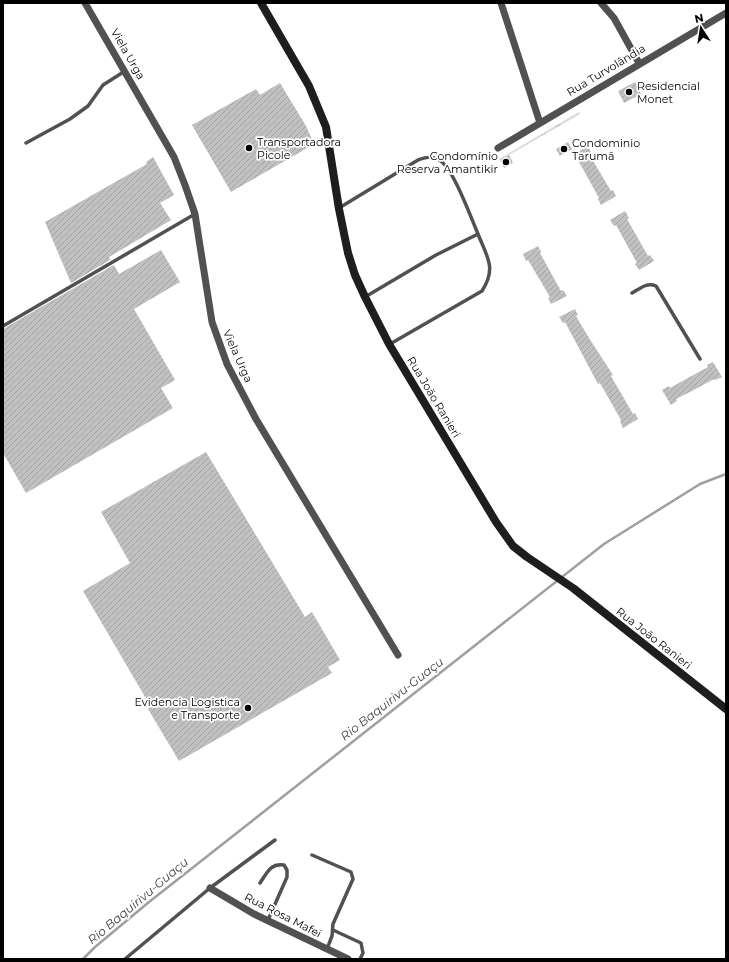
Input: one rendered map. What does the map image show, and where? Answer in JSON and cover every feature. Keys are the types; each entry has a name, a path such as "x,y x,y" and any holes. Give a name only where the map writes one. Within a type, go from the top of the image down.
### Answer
{"street":[{"name":"Viela Urga","path":"85,3 179,168 195,214 212,322 227,364 256,419 398,656"},
{"name":"Rua João Ranieri","path":"261,3 309,86 326,127 338,209 355,275 389,344 496,522 518,550 573,588 726,709"},
{"path":"501,3 540,123"},
{"path":"601,3 614,18 639,63"},
{"name":"Rua Turvolândia","path":"498,148 639,63 726,13"},
{"name":"Rua Rosa Mafei","path":"210,888 268,920 344,958"}],"lane":[{"path":"26,143 70,119 88,106 103,85 125,71"},
{"path":"338,209 418,160 427,156 440,160 458,186 490,264 489,280 482,291 389,344"},
{"path":"3,326 195,214"},
{"path":"365,297 436,255 478,234"},
{"path":"632,293 651,284 656,286 700,359"},
{"path":"125,959 210,888 274,840"},
{"path":"312,854 351,872 353,875 353,879 334,924 327,949"},
{"path":"260,883 272,866 277,864 284,865 287,870 287,877 268,920"},
{"path":"333,930 361,943 363,953 360,959"}],"green space":[{"path":"579,112 580,114 500,160 499,159"}],"building":[{"name":"Residencial Monet","path":"635,82 641,94 624,103 618,91"},
{"path":"280,83 306,126 314,144 231,192 192,125 256,89 260,95"},
{"name":"Condominio Tarumã","path":"568,142 572,149 560,156 556,149"},
{"path":"588,146 591,152 589,154 611,191 613,190 616,196 601,205 598,199 599,198 578,160 576,161 573,155"},
{"name":"Condomínio Reserva Amantikir","path":"509,155 513,163 504,168 500,160"},
{"path":"153,157 174,195 160,203 171,220 109,257 110,260 71,283 45,222 147,164 146,162"},
{"path":"625,211 629,218 627,219 648,256 650,255 654,261 639,270 635,264 637,263 616,225 614,226 610,220"},
{"path":"538,246 541,252 540,253 561,291 563,290 567,296 551,304 548,298 550,297 523,254"},
{"path":"161,250 180,282 134,309 175,380 161,388 173,408 26,493 3,453 3,329 114,265 119,274"},
{"path":"575,309 578,315 576,316 613,375 611,376 633,414 635,413 638,419 623,428 620,421 621,420 600,383 598,384 565,322 563,323 559,317"},
{"path":"713,362 722,377 715,380 714,379 676,399 677,401 671,405 662,390 669,386 670,388 708,367 707,365"},
{"path":"206,452 305,617 312,612 340,660 328,667 332,673 179,761 148,709 151,707 83,591 130,563 101,512"}],"waterway":[{"name":"Rio Baquirivu-Guaçu","path":"83,959 95,947 149,902 604,544 700,484 726,474"}],"place":[{"name":"Residencial Monet","path":"629,92"},
{"name":"Transportadora Picole","path":"249,148"},
{"name":"Condominio Tarumã","path":"564,149"},
{"name":"Condomínio Reserva Amantikir","path":"506,162"},
{"name":"Evidencia Logistica e Transporte","path":"248,708"}]}
